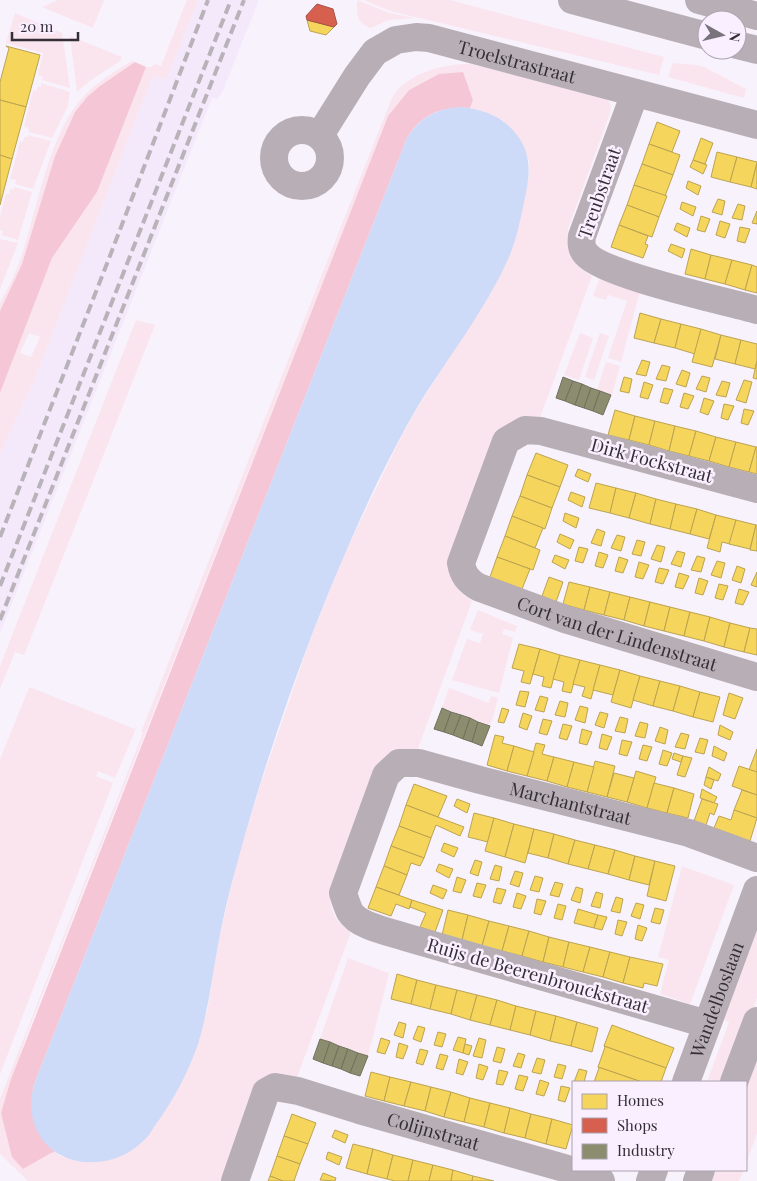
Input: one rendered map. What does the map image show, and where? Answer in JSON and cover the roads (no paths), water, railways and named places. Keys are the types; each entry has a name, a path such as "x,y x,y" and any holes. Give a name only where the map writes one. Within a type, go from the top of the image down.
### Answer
{"street":[{"path":"572,0 697,33"},
{"path":"699,0 757,16"},
{"name":"Troelstrastraat","path":"320,135 352,83 375,52 396,40 405,38 429,38 757,125"},
{"name":"Treubstraat","path":"635,93 582,236 581,247 586,256 600,264 645,281 757,310"},
{"name":"Dirk Fockstraat","path":"478,588 463,573 462,563 506,441 525,430 546,432 757,489"},
{"name":"Cort van der Lindenstraat","path":"478,588 565,619 757,677"},
{"name":"Marchantstraat","path":"386,775 399,763 419,763 689,833 757,858"},
{"name":"Ruijs de Beerenbrouckstraat","path":"386,775 343,893 351,913 358,921 405,937 707,1024"},
{"name":"Wandelboslaan","path":"686,1081 757,890"},
{"path":"734,1081 757,1021"},
{"name":"Colijnstraat","path":"235,1181 266,1092 275,1087 298,1091 588,1179"}],"water":[{"path":"460,107 484,112 499,118 517,135 525,149 529,170 519,225 512,249 489,296 418,406 397,444 356,528 317,621 282,716 252,812 224,913 207,1007 198,1044 185,1076 150,1133 132,1150 113,1159 94,1162 77,1161 61,1155 49,1146 39,1134 33,1119 31,1101 35,1082 407,138 423,119 437,112"}],"railway":[{"path":"0,537 208,0"},
{"path":"0,586 231,0"},
{"path":"0,620 244,0"}]}
